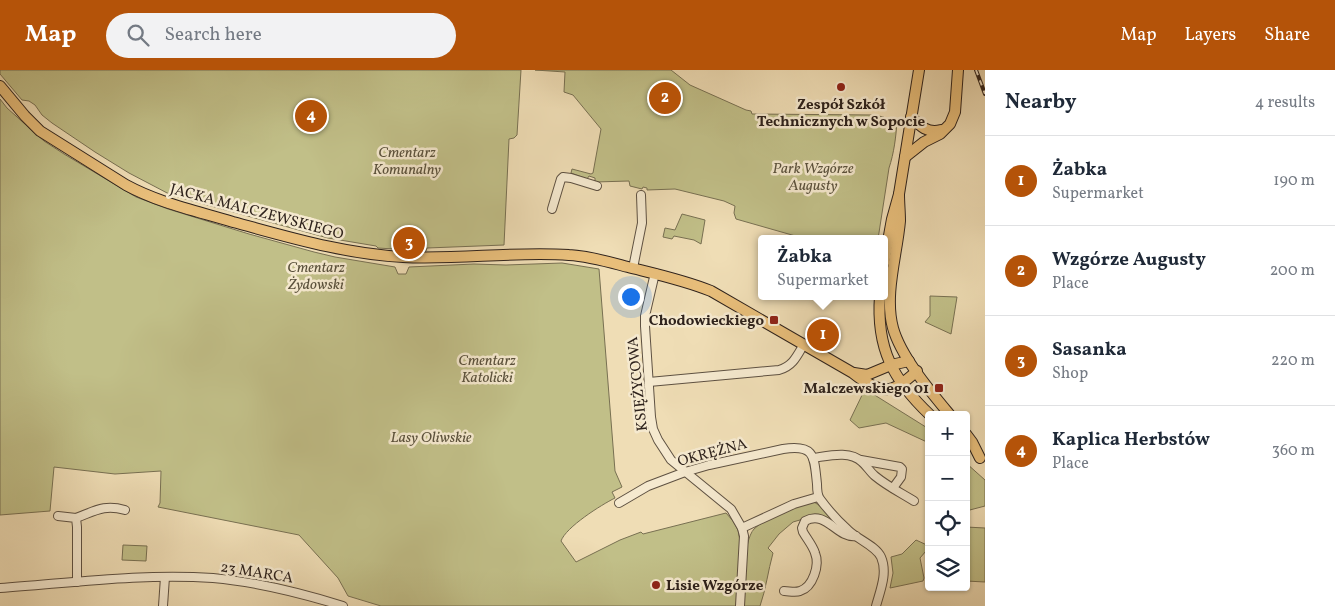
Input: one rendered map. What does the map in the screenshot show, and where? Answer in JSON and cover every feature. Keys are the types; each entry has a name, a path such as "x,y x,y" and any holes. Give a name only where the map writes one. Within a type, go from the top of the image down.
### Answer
{"main road":[{"path":"888,241 899,194 919,70"},
{"path":"904,157 924,142 940,134 953,120 958,70"},
{"name":"JACKA MALCZEWSKIEGO","path":"0,86 33,124 51,139 138,192 152,197 303,242 373,254 423,258 532,254 596,258 694,284 712,291 853,373 868,384 886,390 902,384"},
{"path":"911,117 927,130 937,131 947,128"},
{"path":"899,194 900,220 891,286 892,326 903,352 947,411"},
{"path":"880,300 879,325 885,352 902,384 926,411"},
{"path":"880,369 885,352"},
{"path":"853,373 867,374 909,361"},
{"path":"902,384 917,371"},
{"path":"970,439 983,460"},
{"path":"970,451 983,460"}],"street":[{"path":"552,209 563,177 597,186"},
{"path":"633,268 642,223 641,194"},
{"name":"KSIĘŻYCOWA","path":"655,273 645,316 645,342 651,417 656,435 671,460 731,509 742,528"},
{"path":"649,382 779,370 788,367 794,361 804,344"},
{"name":"OKRĘŻNA","path":"619,503 648,486 709,465 794,447 808,450 813,458"},
{"path":"876,606 884,578 880,554 848,530 818,496 813,458 833,455 850,456 861,460 900,467 902,469 901,477 893,488"},
{"path":"861,460 874,476 914,501"},
{"path":"740,606 744,536 742,528 794,504 818,496"},
{"path":"58,516 76,518 107,507 125,510"},
{"path":"76,518 77,582"},
{"path":"784,591 794,592 804,589 814,575 817,563 816,554 803,532 802,528 805,522 813,518 819,519 827,522 847,536 856,536"},
{"path":"163,606 165,577"},
{"name":"23 MARCA","path":"0,588 165,577 215,578 288,590 343,606"}],"green space":[{"name":"Cmentarz Komunalny","path":"0,70 521,70 517,135 509,139 504,245 427,248 426,251 378,248 376,246 328,238 171,195 129,173 52,123 42,115 35,105 29,101 22,100 0,74"},
{"name":"Park Wzgórze Augusty","path":"535,70 671,70 690,85 751,111 752,114 873,115 897,121 879,235 792,235 736,219 734,213 735,206 724,201 675,189 647,190 647,188 643,187 642,189 630,186 629,181 595,182 595,178 589,176 587,179 571,173 572,169 593,173 601,129 573,95 564,92 565,72"},
{"name":"Lasy Oliwskie","path":"0,99 7,108 44,141 136,197 249,234 335,257 395,267 398,274 406,274 409,267 474,264 562,263 599,269 615,471 622,487 612,492 615,498 577,523 564,535 561,541 576,562 620,540 641,532 643,534 726,513 738,530 740,541 737,606 381,606 348,596 338,578 299,535 158,507 160,503 161,471 115,474 54,467 50,511 0,515"},
{"path":"682,214 705,220 701,244 694,240 674,236 672,239 663,237 665,228 675,230"},
{"path":"930,296 957,297 951,334 925,322 930,316"},
{"path":"865,389 925,426 925,441 886,423 859,428 850,420"},
{"path":"970,467 985,480 985,506 970,510"},
{"path":"814,502 830,514 836,525 817,515 793,522 779,534 768,548 773,553 760,606 742,606 746,554 750,535 754,529 780,513"},
{"path":"970,527 985,528 985,582 970,581"},
{"path":"916,540 925,544 925,552 920,558 923,581 890,588 893,573 891,557 902,554"},
{"path":"123,545 147,546 146,561 122,560"}],"railway":[{"path":"976,70 985,94"}],"place":[{"name":"Zespół Szkół Technicznych w Sopocie","path":"841,87"},
{"name":"Wzgórze Augusty","path":"665,98"},
{"name":"Kaplica Herbstów","path":"311,116"},
{"name":"Sasanka","path":"409,243"},
{"name":"Chodowieckiego","path":"774,320"},
{"name":"Żabka","path":"823,335"},
{"name":"Malczewskiego 01","path":"939,388"},
{"name":"Lisie Wzgórze","path":"656,585"}],"park label":[{"name":"Cmentarz Żydowski","path":"316,276"},
{"name":"Cmentarz Katolicki","path":"487,368"}]}
